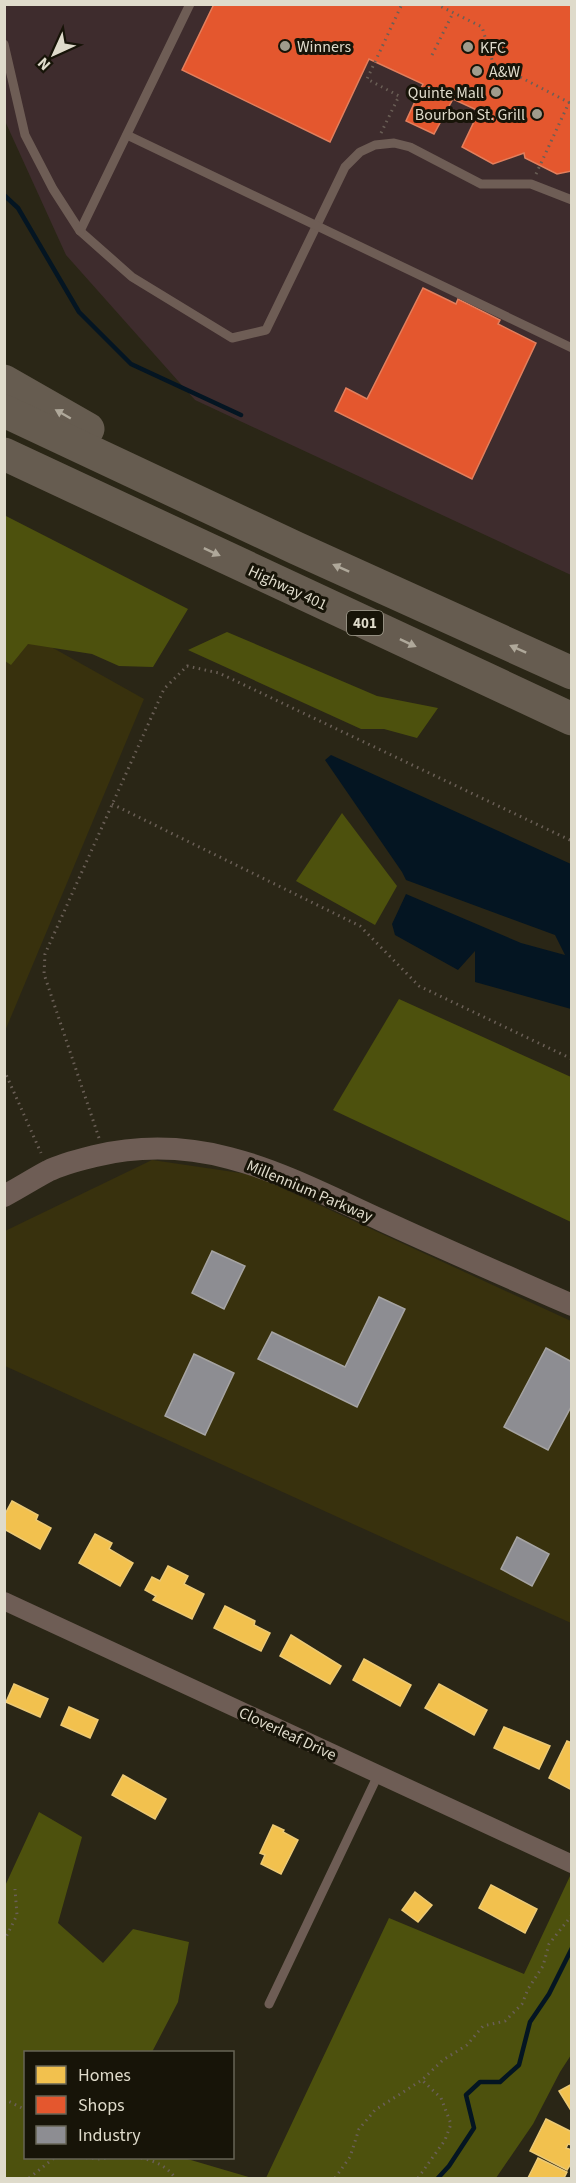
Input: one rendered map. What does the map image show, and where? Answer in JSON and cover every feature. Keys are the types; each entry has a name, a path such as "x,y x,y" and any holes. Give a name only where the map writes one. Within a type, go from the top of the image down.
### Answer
{"highway":[{"path":"4,381 296,548"},
{"name":"401","path":"4,411 296,548 572,673"},
{"name":"Highway 401","path":"4,454 572,719"},
{"path":"4,466 159,528"}],"street":[{"name":"Millennium Parkway","path":"4,1197 49,1171 104,1154 127,1150 176,1149 206,1152 250,1164 310,1188 572,1305"},
{"name":"Cloverleaf Drive","path":"4,1601 572,1864"}],"lane":[{"path":"80,231 190,4"},
{"path":"4,44 25,135 53,189 80,231 132,278 232,338 266,330 345,167 360,152 375,145 394,143 410,147 481,184 531,184 572,200"},
{"path":"127,135 572,348"},
{"path":"269,2004 378,1775"}],"path":[{"path":"375,145 399,96 367,79 402,4"},
{"path":"436,4 482,27 493,63 570,103"},
{"path":"432,55 453,13"},
{"path":"531,184 572,96"},
{"path":"104,1154 44,974 45,954 164,689 187,666 219,673 572,841"},
{"path":"112,804 360,927 419,986 572,1059"},
{"path":"4,1070 49,1171"},
{"path":"4,1941 17,1915 15,1889"},
{"path":"335,2178 350,2157 359,2129 375,2110 422,2080 443,2060 467,2045 483,2026 505,2021 522,2004 528,1989 543,1966 549,1944 572,1915"},
{"path":"418,2178 446,2140 451,2124 441,2097 422,2080"},
{"path":"4,2099 24,2109"},
{"path":"29,2178 52,2159"},
{"path":"148,2159 156,2161 175,2178"}],"shaded area":[{"name":"Quinte Mall","path":"4,5 571,5 571,575 195,400 66,255 5,121"},
{"path":"4,515 188,609 153,667 119,666 92,654 28,644 11,665 5,661"},
{"path":"5,621 144,699 5,1031"},
{"path":"227,632 377,696 438,708 417,738 384,729 361,729 188,650"},
{"path":"342,813 397,886 375,925 296,881"},
{"path":"399,999 571,1077 571,1222 333,1110"},
{"path":"152,1160 254,1175 571,1321 571,1623 5,1366 5,1231"},
{"path":"39,1812 82,1837 58,1923 103,1963 133,1929 189,1942 178,2002 153,2051 24,2051 24,2159 187,2159 252,2178 5,2178 5,1886"},
{"path":"571,1874 571,2055 533,2124 496,2178 266,2178 389,1918 524,1974"}],"water":[{"path":"331,755 571,864 571,1009 475,982 475,951 458,970 395,935 392,924 406,894 521,943 565,955 555,935 406,880 325,760"}],"building: Homes":[{"path":"12,1501 38,1515 36,1520 51,1528 40,1549 4,1529 4,1516"},
{"path":"95,1534 112,1543 109,1549 133,1563 120,1586 79,1563"},
{"path":"168,1566 188,1576 184,1584 204,1594 192,1619 153,1600 156,1596 145,1590 152,1577 160,1581"},
{"path":"225,1606 255,1621 254,1625 270,1633 261,1651 214,1628"},
{"path":"291,1635 341,1666 330,1684 280,1656"},
{"path":"364,1659 411,1685 400,1706 353,1680"},
{"path":"14,1684 48,1699 40,1717 6,1702"},
{"path":"439,1684 487,1710 474,1735 425,1708"},
{"path":"69,1707 98,1720 90,1738 61,1725"},
{"path":"504,1727 550,1746 539,1769 494,1748"},
{"path":"567,1741 572,1743 572,1790 549,1778"},
{"path":"123,1775 166,1799 155,1819 112,1795"},
{"path":"273,1825 298,1840 281,1874 261,1864 265,1855 260,1853"},
{"path":"491,1885 537,1909 525,1933 479,1908"},
{"path":"415,1892 432,1905 418,1922 402,1910"},
{"path":"572,2084 572,2112 559,2091"},
{"path":"546,2119 572,2132 572,2145 568,2144 566,2148 572,2150 572,2162 567,2170 530,2151"},
{"path":"538,2158 567,2172 564,2178 528,2178"}],"building: Shops":[{"name":"Quinte Mall","path":"214,4 572,4 572,171 557,174 525,158 524,153 493,164 462,147 479,111 453,99 434,134 406,121 423,84 369,59 330,142 182,70"},
{"path":"423,288 456,304 458,299 500,320 498,324 536,343 472,479 335,411 346,388 367,399"}],"building: Industry":[{"path":"212,1251 245,1266 224,1309 192,1293"},
{"path":"379,1297 405,1309 357,1407 258,1359 272,1332 345,1367"},
{"path":"546,1348 572,1362 572,1405 548,1450 504,1427"},
{"path":"194,1354 234,1373 205,1435 165,1416"},
{"path":"517,1537 549,1554 532,1586 501,1569"}],"waterway":[{"path":"4,195 18,208 79,312 131,364 241,415"},
{"path":"438,2178 449,2166 474,2128 466,2095 480,2082 500,2082 519,2065 530,2022 549,1994 572,1948"}],"place":[{"name":"Winners","path":"285,46"},
{"name":"KFC","path":"468,47"},
{"name":"A&W","path":"477,71"},
{"name":"Quinte Mall","path":"496,92"},
{"name":"Bourbon St. Grill","path":"537,114"}]}
